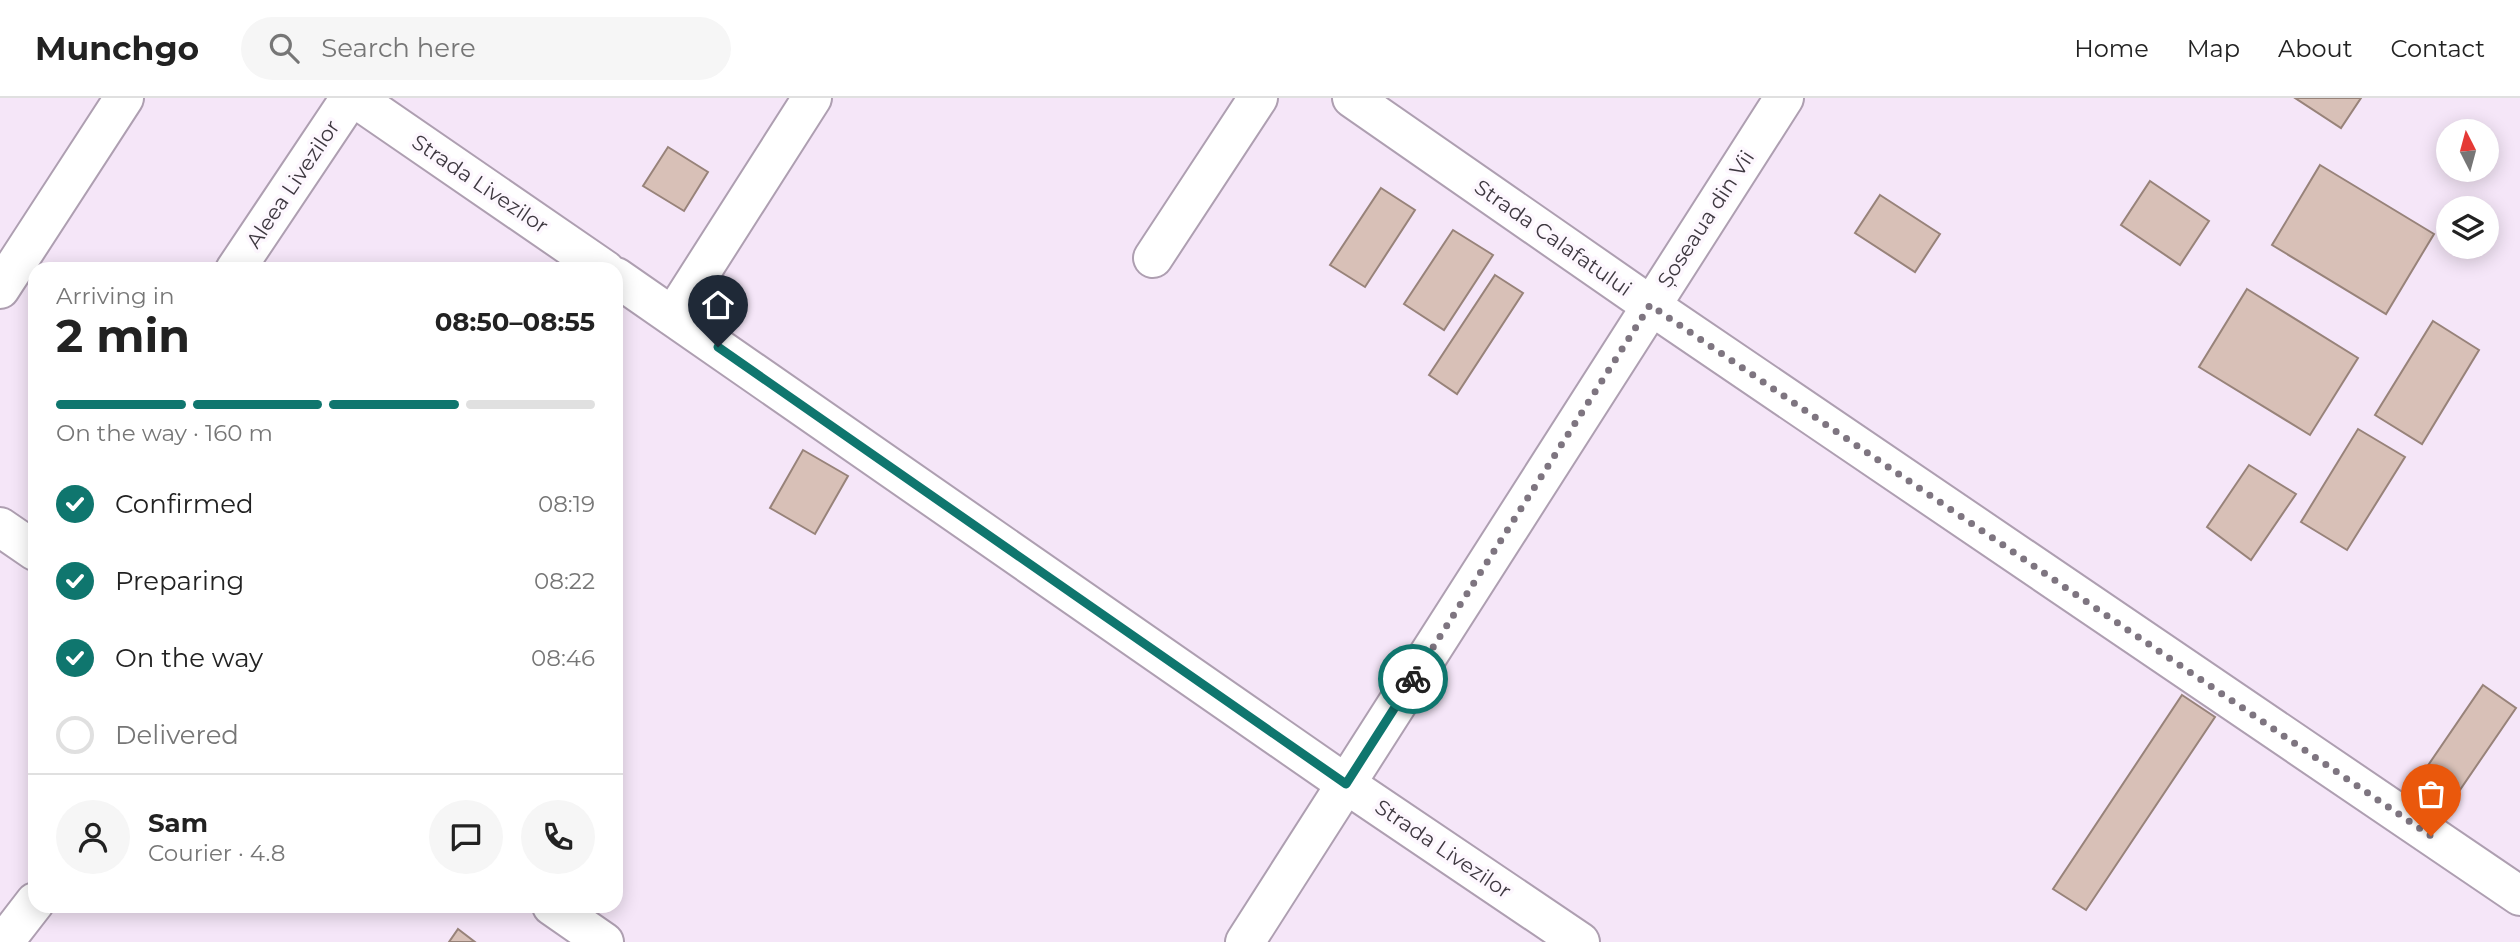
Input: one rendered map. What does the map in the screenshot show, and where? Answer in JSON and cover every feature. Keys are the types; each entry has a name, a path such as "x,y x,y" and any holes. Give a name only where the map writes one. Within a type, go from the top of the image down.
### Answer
{"street":[{"path":"0,289 124,98"},
{"path":"673,316 812,98"},
{"path":"1153,258 1258,98"},
{"name":"Strada Calafatului","path":"1352,98 1650,305 2520,896"},
{"name":"Șoseaua din Vii","path":"1245,942 1784,98"},
{"name":"Strada Livezilor","path":"365,101 594,262"},
{"name":"Aleea Livezilor","path":"241,262 365,101"},
{"name":"Strada Livezilor","path":"623,282 1346,784 1580,942"},
{"path":"0,527 28,546"},
{"path":"6,938 28,911"},
{"path":"562,913 604,942"}],"building":[{"path":"2295,98 2361,98 2341,128"},
{"path":"668,147 708,172 684,211 643,186"},
{"path":"2320,165 2434,234 2386,314 2272,245"},
{"path":"2150,181 2209,221 2180,265 2121,225"},
{"path":"1381,188 1415,210 1365,287 1330,265"},
{"path":"1880,195 1940,234 1915,272 1855,233"},
{"path":"1453,230 1493,255 1444,330 1404,304"},
{"path":"1495,275 1523,293 1457,394 1429,375"},
{"path":"2247,289 2358,358 2310,435 2199,367"},
{"path":"2433,321 2479,350 2422,444 2375,415"},
{"path":"2358,429 2405,457 2347,550 2301,522"},
{"path":"803,450 848,476 815,534 770,508"},
{"path":"2249,465 2296,494 2251,560 2207,527"},
{"path":"2483,685 2516,708 2451,803 2418,780"},
{"path":"2182,695 2215,717 2086,910 2053,889"},
{"path":"458,929 475,942 449,942"}],"way so far":[{"path":"1413,679 1650,305 2431,836"}],"route":[{"path":"718,347 1346,784 1413,679"}]}
